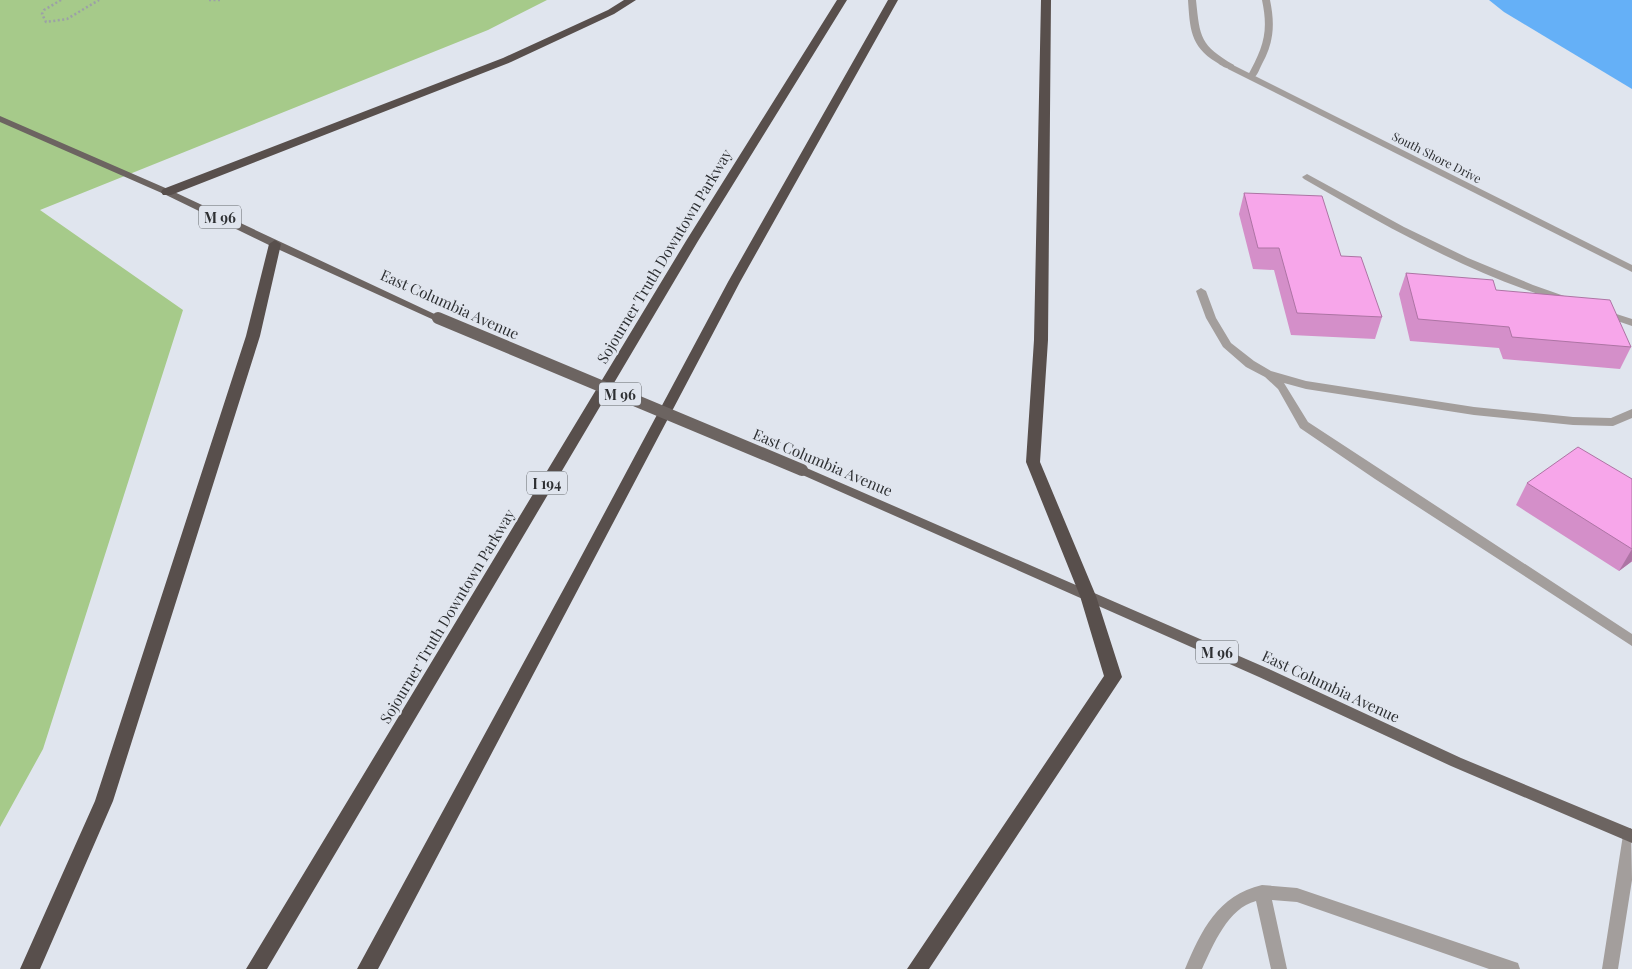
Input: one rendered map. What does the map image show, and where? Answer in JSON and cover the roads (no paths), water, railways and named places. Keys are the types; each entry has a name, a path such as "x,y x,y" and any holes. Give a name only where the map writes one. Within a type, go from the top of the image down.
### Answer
{"highway":[{"path":"167,192 507,60 611,12 631,0"},
{"name":"Sojourner Truth Downtown Parkway","path":"256,969 692,242 842,0"},
{"path":"367,969 582,570 734,282 893,0"},
{"path":"917,969 1113,677 1088,596 1033,462 1041,340 1046,0"},
{"path":"30,969 104,801 253,336 275,244"}],"main road":[{"name":"East Columbia Avenue","path":"0,119 167,192 275,244 438,318 802,470 1264,673 1456,762 1631,835"}],"street":[{"name":"South Shore Drive","path":"1192,0 1194,33 1209,55 1632,269"},
{"path":"1251,77 1266,49 1271,31 1266,0"},
{"path":"1307,177 1354,204 1480,269 1520,285 1576,303"},
{"path":"1201,291 1211,318 1227,345 1282,387 1304,425 1632,641"},
{"path":"1594,309 1632,323"},
{"path":"1267,374 1306,385 1474,411 1572,421 1612,422 1632,413"},
{"path":"1610,969 1631,835"},
{"path":"1262,892 1279,969"},
{"path":"1193,969 1228,908 1242,897 1262,892 1297,895 1512,969"}],"water":[{"path":"1489,0 1632,0 1632,89 1504,12"}]}
